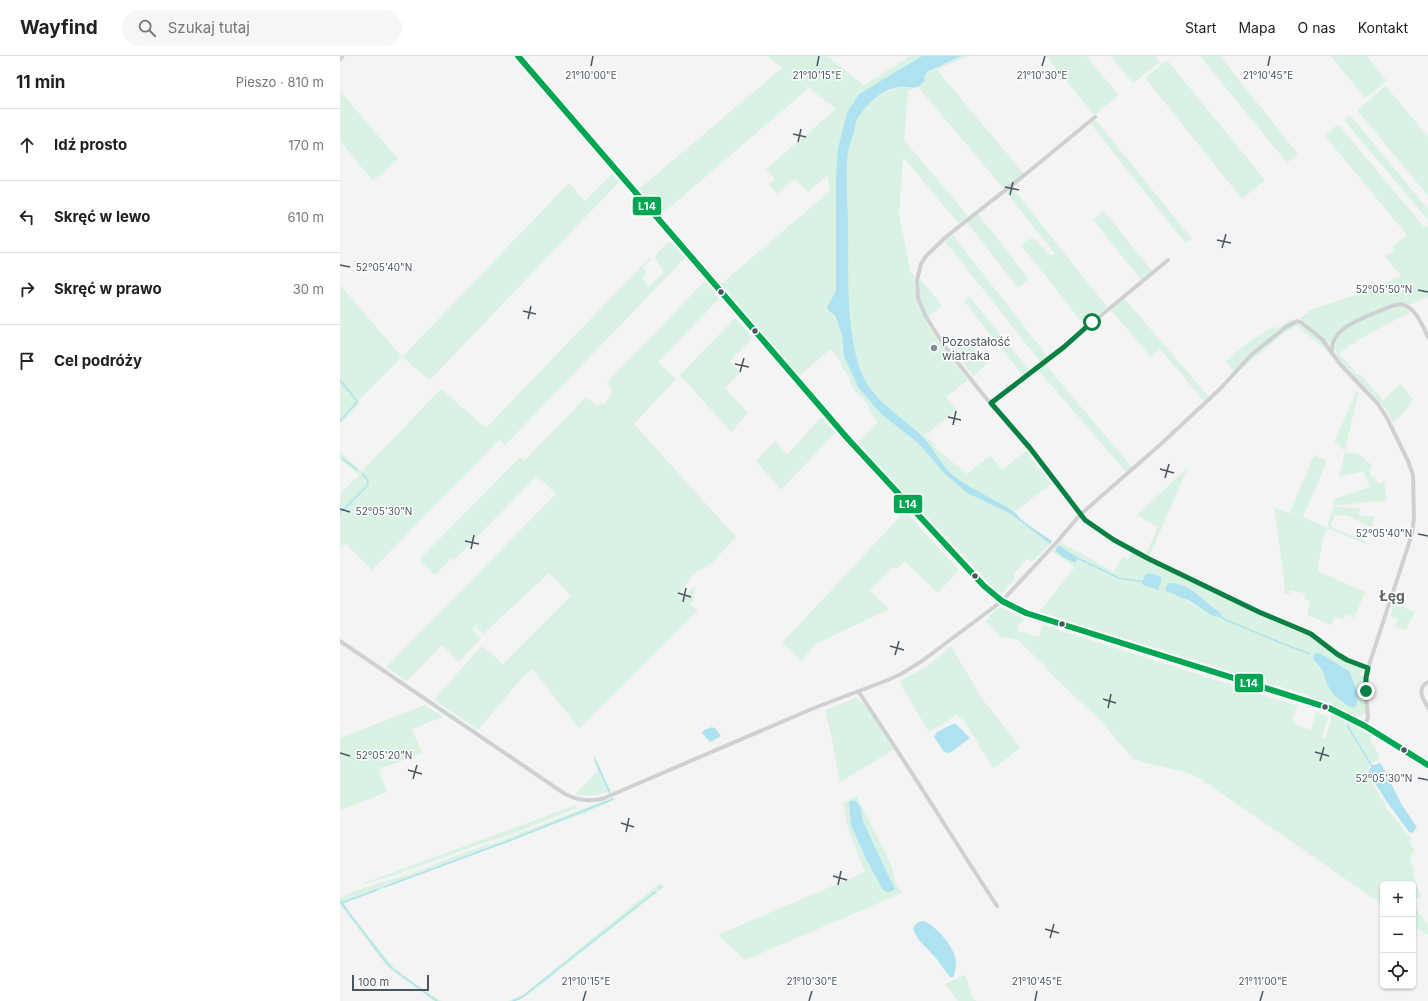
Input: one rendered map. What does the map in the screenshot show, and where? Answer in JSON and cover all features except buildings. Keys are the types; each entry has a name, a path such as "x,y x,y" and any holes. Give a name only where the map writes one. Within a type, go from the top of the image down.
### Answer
{"street":[{"path":"518,56 848,439 984,586 1002,602 1026,613 1320,705 1338,712 1365,726 1428,765"},
{"path":"1095,117 947,236 929,253 921,264 917,280 917,292 925,315 943,344 1030,448 1085,520 1114,540 1149,559 1259,612 1306,632 1347,660 1368,668"},
{"path":"991,403 1064,347 1168,260"},
{"path":"1333,354 1332,346 1337,335 1342,330 1364,317 1397,305 1407,305 1413,309 1428,337"},
{"path":"340,641 557,789 573,798 583,801 602,799 760,731 888,680 912,668 1002,602 1080,515 1148,457 1220,389 1251,355 1286,327 1298,321 1322,339 1348,374 1383,411 1404,451 1413,475 1414,517 1412,534 1368,668 1365,683 1368,717 1365,726"},
{"path":"1428,682 1423,686 1422,696 1428,708"},
{"path":"858,691 898,749 997,906"}],"green space":[{"path":"767,56 827,56 864,85 910,56 922,56 859,94 852,104 836,291 828,306 835,315 842,335 844,356 858,387 881,414 918,443 944,473 967,493 1011,514 1050,544 1032,562 1027,559 1026,560 1014,574 1015,580 1000,595 857,442 878,422 872,416 867,403 851,385 850,378 831,349 799,376 721,284 829,192 828,175 808,192 795,179 777,194 769,184 775,179 766,169 836,109 809,88 661,215 639,189 782,68"},
{"path":"961,56 970,56 937,70 1024,174 1004,189 918,87 924,82 924,77 927,72"},
{"path":"1046,56 1086,56 1119,95 1094,115"},
{"path":"1110,56 1155,56 1160,62 1133,83"},
{"path":"1200,56 1220,56 1298,154 1287,163"},
{"path":"1331,56 1367,56 1387,81 1365,98"},
{"path":"1167,60 1265,180 1242,199 1145,78"},
{"path":"1386,86 1428,137 1428,196 1357,110"},
{"path":"898,87 915,88 908,91 904,140 968,216 959,224 903,157 899,214 911,274 914,274 918,302 933,333 968,380 946,397 957,410 925,435 936,445 934,447 967,474 991,455 1002,470 1026,451 1051,484 1014,512 994,502 965,484 948,470 923,437 876,397 864,380 858,364 849,328 848,311 847,160 853,130 861,112 870,102 886,92"},
{"path":"340,91 398,159 373,181 340,141"},
{"path":"1350,115 1428,209 1428,220 1344,120"},
{"path":"1095,119 1192,239 1185,243 1090,123"},
{"path":"1338,124 1424,227 1428,226 1428,296 1412,304 1398,303 1345,326 1337,332 1331,343 1329,343 1299,318 1308,313 1307,311 1359,294 1401,276 1385,256 1394,250 1392,247 1407,235 1325,136"},
{"path":"612,174 619,182 430,380 402,357 569,183 585,201"},
{"path":"1012,187 1107,307 1085,326 1021,245 1029,239 1035,239 1049,254 1055,254 1006,192"},
{"path":"1104,211 1152,271 1141,280 1093,220"},
{"path":"978,214 1029,279 1018,288 967,223"},
{"path":"952,234 1048,357 1041,363 945,241"},
{"path":"670,241 685,258 505,445 499,440 372,570 346,544 340,549 340,494 359,475 340,459 340,452 362,471 441,389 486,428 650,257 652,259 643,267 647,271 646,275 642,279 649,286 664,273 655,257"},
{"path":"919,277 942,306 928,316 922,302"},
{"path":"705,281 719,299 658,362 676,379 634,424 736,537 713,562 693,575 679,595 683,598 696,584 691,605 698,611 579,728 532,669 521,679 478,730 436,701 437,696 482,646 503,664 571,596 549,573 483,634 475,626 472,630 481,638 459,662 442,645 407,681 386,667 556,494 537,476 454,560 452,558 435,575 419,560 520,457 524,461 586,397 596,405 605,404 612,389 607,382"},
{"path":"340,285 402,357 359,400 359,404 340,425"},
{"path":"970,297 1030,371 1023,376 964,301"},
{"path":"1124,298 1209,397 1204,401 1160,349 1151,357 1110,309"},
{"path":"1399,306 1412,311 1358,340 1339,353 1383,400 1400,384 1413,399 1404,412 1393,422 1385,408 1338,358 1334,346 1335,341 1343,331 1354,323"},
{"path":"735,318 753,338 730,361 740,373 725,388 748,413 731,432 680,375"},
{"path":"1291,319 1293,321 1286,325 1234,371 1226,361 1255,338 1274,327 1276,329"},
{"path":"1294,323 1299,323 1319,338 1328,348 1331,358 1325,349 1296,326 1283,334 1238,372 1247,360"},
{"path":"967,339 987,364 973,376 953,350"},
{"path":"1044,363 1132,467 1126,472 1037,369"},
{"path":"1359,391 1345,450 1348,453 1357,453 1373,466 1369,469 1371,477 1375,476 1378,484 1384,482 1387,500 1333,506 1334,499 1370,487 1363,471 1339,477 1345,451 1340,447 1341,445 1334,443 1356,392"},
{"path":"821,417 835,433 781,490 756,461 775,441 787,455"},
{"path":"1314,455 1327,461 1303,517 1327,528 1322,544 1318,571 1365,592 1354,618 1346,614 1343,620 1334,617 1331,625 1307,615 1310,602 1304,599 1306,594 1291,590 1290,594 1284,593 1285,585 1274,507 1295,515 1290,512"},
{"path":"1188,467 1150,555 1146,554 1158,527 1137,515"},
{"path":"1333,507 1360,508 1359,515 1375,517 1371,527 1348,516 1335,515 1331,524 1333,528 1366,541 1365,544 1327,528"},
{"path":"905,511 959,570 938,593 904,561 898,568 891,568 870,591 889,609 816,644 801,661 782,643"},
{"path":"1060,542 1114,572 1123,556 1128,559 1132,552 1253,611 1305,633 1335,655 1364,669 1365,672 1360,673 1360,675 1365,676 1364,688 1366,712 1362,716 1356,717 1336,707 1310,698 1310,696 1039,612 1075,567 1052,551","holes":["1197,593 1221,613 1199,608 1181,597","1318,653 1350,672 1358,696 1354,708 1348,706 1325,677 1323,671 1316,664"]},
{"path":"1394,603 1415,612 1406,630 1395,626 1398,619 1390,616"},
{"path":"1000,607 1025,619 1018,626 1017,631 1039,637 1043,625 1298,706 1292,719 1299,726 1311,730 1316,712 1328,717 1322,737 1325,739 1331,721 1331,713 1347,720 1346,725 1349,726 1351,722 1372,734 1370,738 1380,758 1371,764 1365,772 1386,806 1386,811 1389,811 1411,839 1409,842 1414,850 1410,859 1414,871 1415,881 1380,881 1380,903 1201,779 1189,773 1142,762 1131,757 1100,720 1053,676 1045,666 1018,640 999,636 985,621 990,618 989,616"},
{"path":"951,646 983,700 1021,748 993,768 964,721 957,715 929,732 899,682 927,666"},
{"path":"856,698 865,705 895,749 840,782 825,710"},
{"path":"425,705 443,717 412,729 422,753 379,769 387,792 340,810 340,738"},
{"path":"593,757 595,757 611,791 593,796 575,794 598,771"},
{"path":"857,796 890,862 896,884 902,893 745,960 718,935 865,872 847,825 843,803","holes":["860,806 863,821 889,877 895,888 867,861 851,825"]},
{"path":"614,797 616,799 585,813 344,903 353,917 395,969 441,1001 434,1001 385,964 340,905 340,898 354,891 413,873"},
{"path":"576,805 576,808 512,834 395,875 356,886"},
{"path":"660,883 664,887 529,994 516,1001 508,1001 524,994"},
{"path":"1416,884 1421,897 1416,899"},
{"path":"1416,909 1428,925 1428,935 1416,927"},
{"path":"965,975 973,998 977,1001 958,1001 945,984"}],"water":[{"path":"922,56 961,56 927,72 924,77 925,80 922,84 913,88 898,87 892,89 881,94 872,101 863,110 858,118 848,149 848,293 851,328 858,363 869,386 876,396 922,436 947,470 959,480 1014,512 1026,523 1052,541 1050,544 1011,514 967,493 944,473 918,443 881,414 858,387 844,356 842,335 835,315 829,311 827,307 836,291 836,176 838,148 847,113 859,94"},
{"path":"1057,546 1060,546 1078,558 1075,562 1064,558 1057,552"},
{"path":"1150,573 1161,577 1158,590 1143,585 1142,583 1145,575"},
{"path":"1169,583 1190,589 1221,613 1220,617 1213,616 1190,601 1166,591 1165,589"},
{"path":"1316,653 1322,654 1350,672 1355,685 1358,700 1354,708 1348,706 1333,694 1327,684 1323,671 1313,659"},
{"path":"955,723 970,738 950,753 944,752 934,737 937,732"},
{"path":"712,727 716,729 721,736 710,742 702,733 704,730"},
{"path":"1379,763 1381,764 1402,805 1417,827 1412,833 1409,832 1387,802 1368,772 1372,766"},
{"path":"851,801 856,801 860,806 863,821 895,888 891,892 883,890 867,861 851,825 849,803"},
{"path":"923,921 928,923 944,937 952,950 956,961 953,977 950,977 936,958 918,939 913,929 918,922"}],"waterway":[{"path":"340,380 357,401 340,421"},
{"path":"343,459 357,470"},
{"path":"340,513 368,485 368,481 363,474"},
{"path":"1077,558 1119,578 1145,582"},
{"path":"1218,615 1226,620 1310,654"},
{"path":"1348,723 1348,727 1372,766"},
{"path":"595,760 610,793"},
{"path":"384,887 511,840 613,799"},
{"path":"342,903 379,889"},
{"path":"513,1001 521,998 655,892"},
{"path":"340,901 389,966 437,1001"}],"transit line":[{"name":"L14","path":"518,56 848,439 984,586 1002,601 1026,613 1329,708 1365,726 1428,765"}],"place":[{"name":"Pozostałość wiatraka","path":"934,348"}],"district":[{"name":"Łęg","path":"1392,595"}],"route":[{"path":"1092,322 1064,347 991,403 1030,448 1085,520 1114,540 1149,559 1259,612 1311,634 1347,660 1368,668 1365,683 1366,691"}]}
